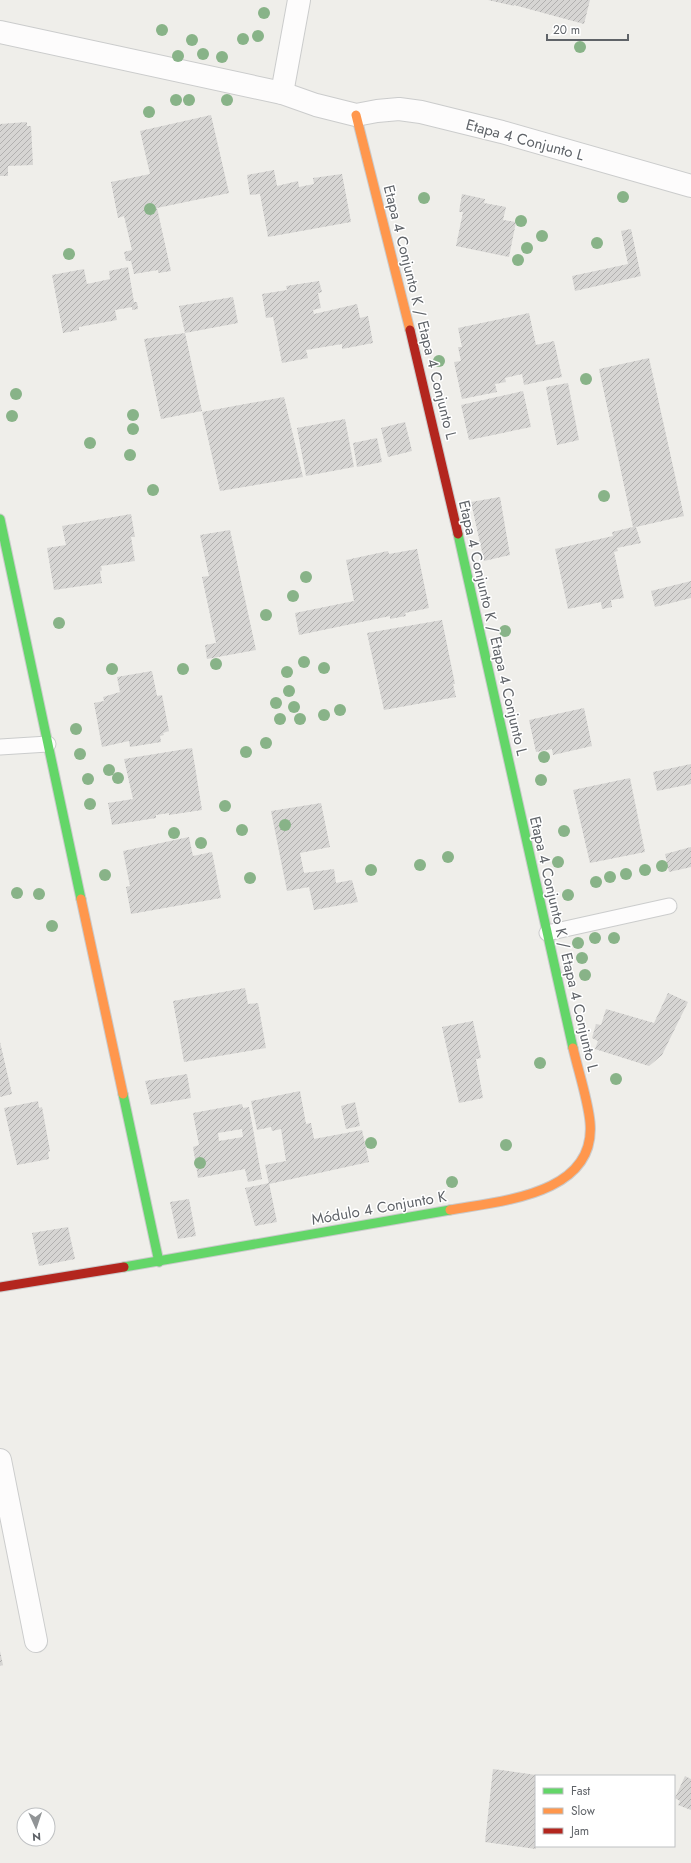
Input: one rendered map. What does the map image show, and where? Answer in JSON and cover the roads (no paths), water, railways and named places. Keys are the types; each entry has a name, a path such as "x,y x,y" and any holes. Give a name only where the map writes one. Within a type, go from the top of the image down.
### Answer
{"street":[{"path":"282,93 299,0"},
{"path":"0,32 282,93 316,105 356,115"},
{"name":"Etapa 4 Conjunto L","path":"356,115 399,109 421,112 502,132 691,186"},
{"name":"Etapa 4 Conjunto K / Etapa 4 Conjunto L","path":"356,115 428,400 590,1123 587,1149"},
{"path":"0,519 159,1262"},
{"name":"Módulo 4 Conjunto K","path":"0,1287 159,1262 504,1200 542,1191 565,1179 578,1165 587,1149"},
{"path":"0,1460 36,1640"}],"lane":[{"path":"0,747 48,744"},
{"path":"547,933 669,906"}]}
